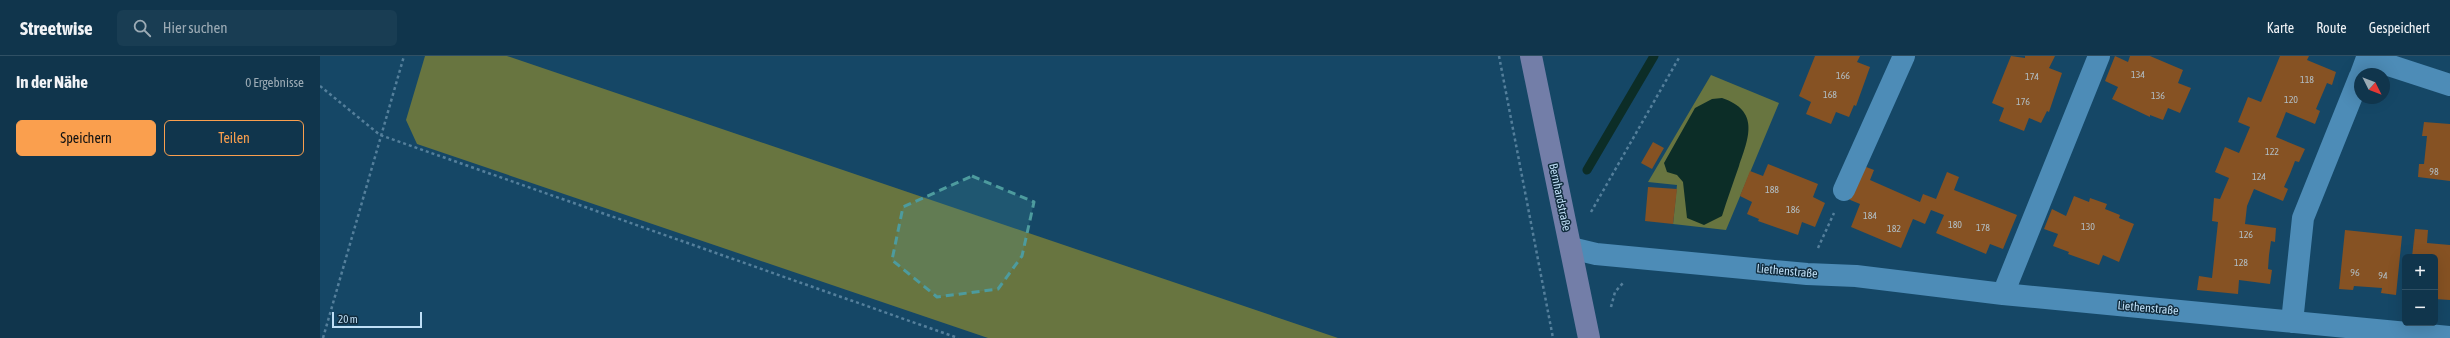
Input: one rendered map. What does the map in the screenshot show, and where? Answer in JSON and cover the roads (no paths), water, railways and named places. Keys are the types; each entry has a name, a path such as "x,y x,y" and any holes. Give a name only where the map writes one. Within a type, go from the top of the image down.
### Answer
{"street":[{"name":"Bernhardstraße","path":"1531,56 1589,338"},
{"path":"1844,190 1904,56"},
{"path":"2003,294 2099,56"},
{"path":"2292,322 2303,218 2362,66 2450,85"},
{"name":"Liethenstraße","path":"1571,248 1596,254 1807,274 1856,276 2003,294 2450,337"}],"waterway":[{"path":"1587,170 1654,56"}]}
